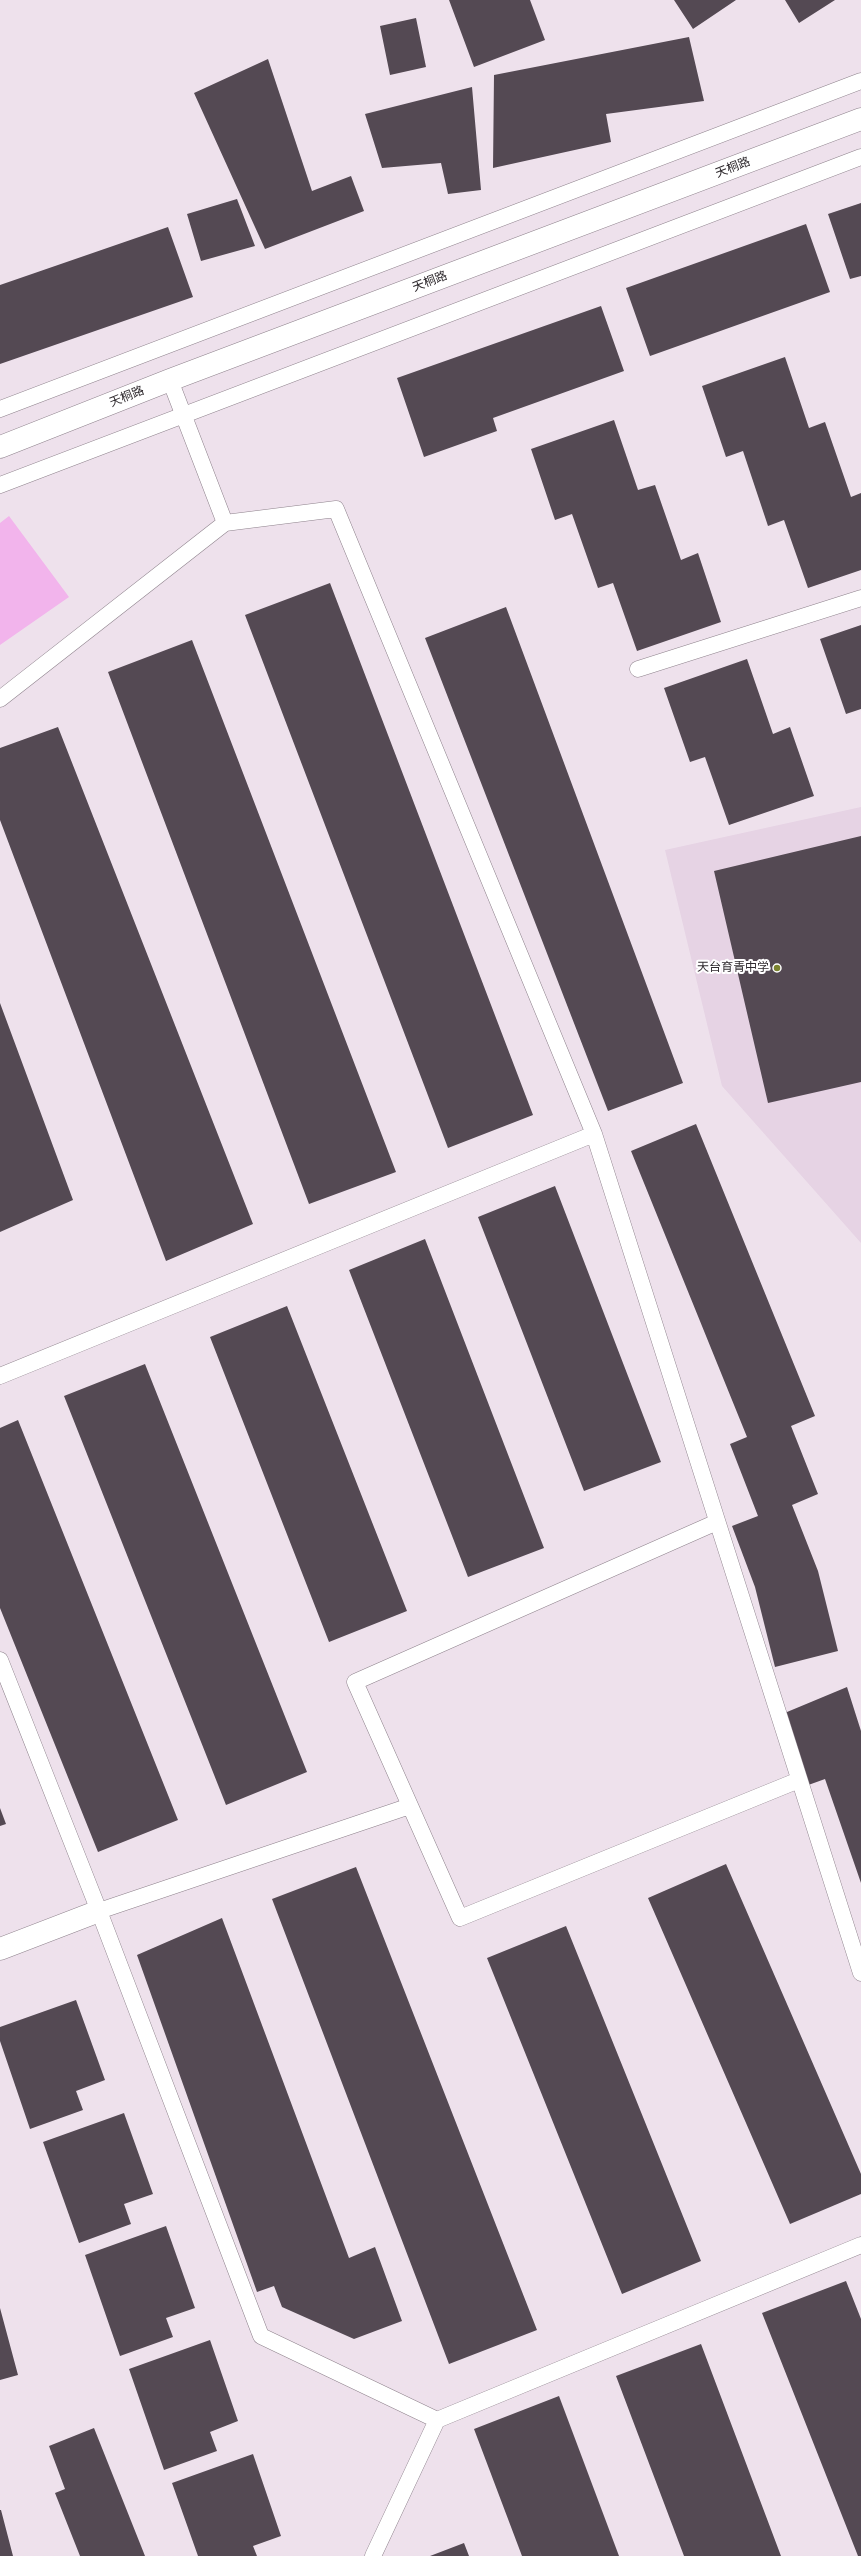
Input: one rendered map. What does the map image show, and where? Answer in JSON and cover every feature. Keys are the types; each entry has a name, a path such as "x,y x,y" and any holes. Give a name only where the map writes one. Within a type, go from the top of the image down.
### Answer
{"main road":[{"name":"天桐路","path":"0,447 170,380 861,119"},
{"path":"0,1949 99,1911"}],"lane":[{"path":"0,409 861,81"},
{"path":"0,485 861,157"},
{"path":"170,380 225,523"},
{"path":"0,699 225,523 336,509 594,1134 861,1973"},
{"path":"638,669 861,598"},
{"path":"0,1376 594,1134"},
{"path":"717,1522 355,1682 460,1918 800,1780"},
{"path":"0,1660 99,1911 261,2336 437,2420"},
{"path":"99,1911 410,1806"},
{"path":"373,2556 437,2420 861,2245"}],"shaded area":[{"path":"9,516 69,597 0,645 0,523"},
{"name":"天台育青中学","path":"861,807 861,1243 722,1086 665,850"}],"building":[{"path":"449,0 530,0 545,40 474,67"},
{"path":"674,0 736,0 693,29"},
{"path":"785,0 835,0 799,23"},
{"path":"416,18 426,67 390,75 380,26"},
{"path":"689,37 704,101 606,114 611,142 493,168 494,75"},
{"path":"268,59 312,191 351,176 364,211 265,249 194,93"},
{"path":"472,87 481,190 448,194 441,163 382,168 365,114"},
{"path":"237,199 255,246 201,261 187,214"},
{"path":"861,203 861,276 850,279 828,214"},
{"path":"806,224 830,292 650,356 626,288"},
{"path":"168,227 193,297 0,364 0,285"},
{"path":"601,306 624,371 493,418 497,431 424,457 397,378"},
{"path":"785,357 809,428 825,422 851,497 861,493 861,570 808,588 784,520 768,526 743,451 726,457 702,386"},
{"path":"614,420 638,490 655,485 681,560 698,553 721,622 637,651 613,583 598,588 572,514 555,520 531,449"},
{"path":"330,583 533,1115 448,1148 245,615"},
{"path":"506,607 683,1083 608,1111 425,638"},
{"path":"861,625 861,709 846,714 820,639"},
{"path":"192,640 396,1172 309,1204 108,672"},
{"path":"747,659 773,734 790,727 814,796 729,825 705,757 690,762 664,688"},
{"path":"58,727 253,1224 166,1261 0,820 0,748"},
{"path":"861,836 861,1082 768,1103 714,871"},
{"path":"0,1003 73,1200 0,1232"},
{"path":"696,1124 815,1416 791,1426 818,1494 792,1505 818,1571 838,1651 775,1667 755,1587 732,1526 758,1516 730,1444 747,1437 631,1151"},
{"path":"555,1186 661,1462 584,1491 478,1217"},
{"path":"425,1239 544,1548 468,1577 349,1270"},
{"path":"287,1306 407,1611 329,1642 210,1337"},
{"path":"145,1364 307,1772 226,1805 64,1396"},
{"path":"18,1420 178,1820 98,1852 0,1608 0,1428"},
{"path":"847,1687 861,1731 861,1883 825,1779 800,1788 775,1717"},
{"path":"0,1808 6,1824 0,1826"},
{"path":"726,1864 861,2174 861,2194 790,2224 648,1898"},
{"path":"356,1867 537,2330 449,2364 272,1899"},
{"path":"222,1918 349,2258 375,2247 402,2321 354,2339 282,2307 274,2286 257,2292 137,1955"},
{"path":"566,1926 701,2261 622,2294 487,1958"},
{"path":"76,2000 105,2080 76,2091 83,2110 30,2129 0,2041 0,2027"},
{"path":"124,2113 153,2194 124,2204 131,2224 79,2243 43,2142"},
{"path":"166,2226 195,2308 166,2318 173,2337 120,2356 85,2255"},
{"path":"846,2281 861,2319 861,2556 858,2556 762,2313"},
{"path":"0,2308 18,2375 0,2380"},
{"path":"210,2340 238,2421 210,2432 217,2451 164,2470 129,2369"},
{"path":"701,2344 781,2556 684,2556 616,2376"},
{"path":"559,2396 619,2556 522,2556 474,2429"},
{"path":"94,2428 145,2556 80,2556 55,2493 65,2489 49,2446"},
{"path":"253,2454 281,2536 253,2546 257,2556 198,2556 172,2483"},
{"path":"1,2510 13,2556 0,2556"},
{"path":"464,2543 469,2556 430,2556"}],"place":[{"name":"天台育青中学","path":"777,968"}]}
